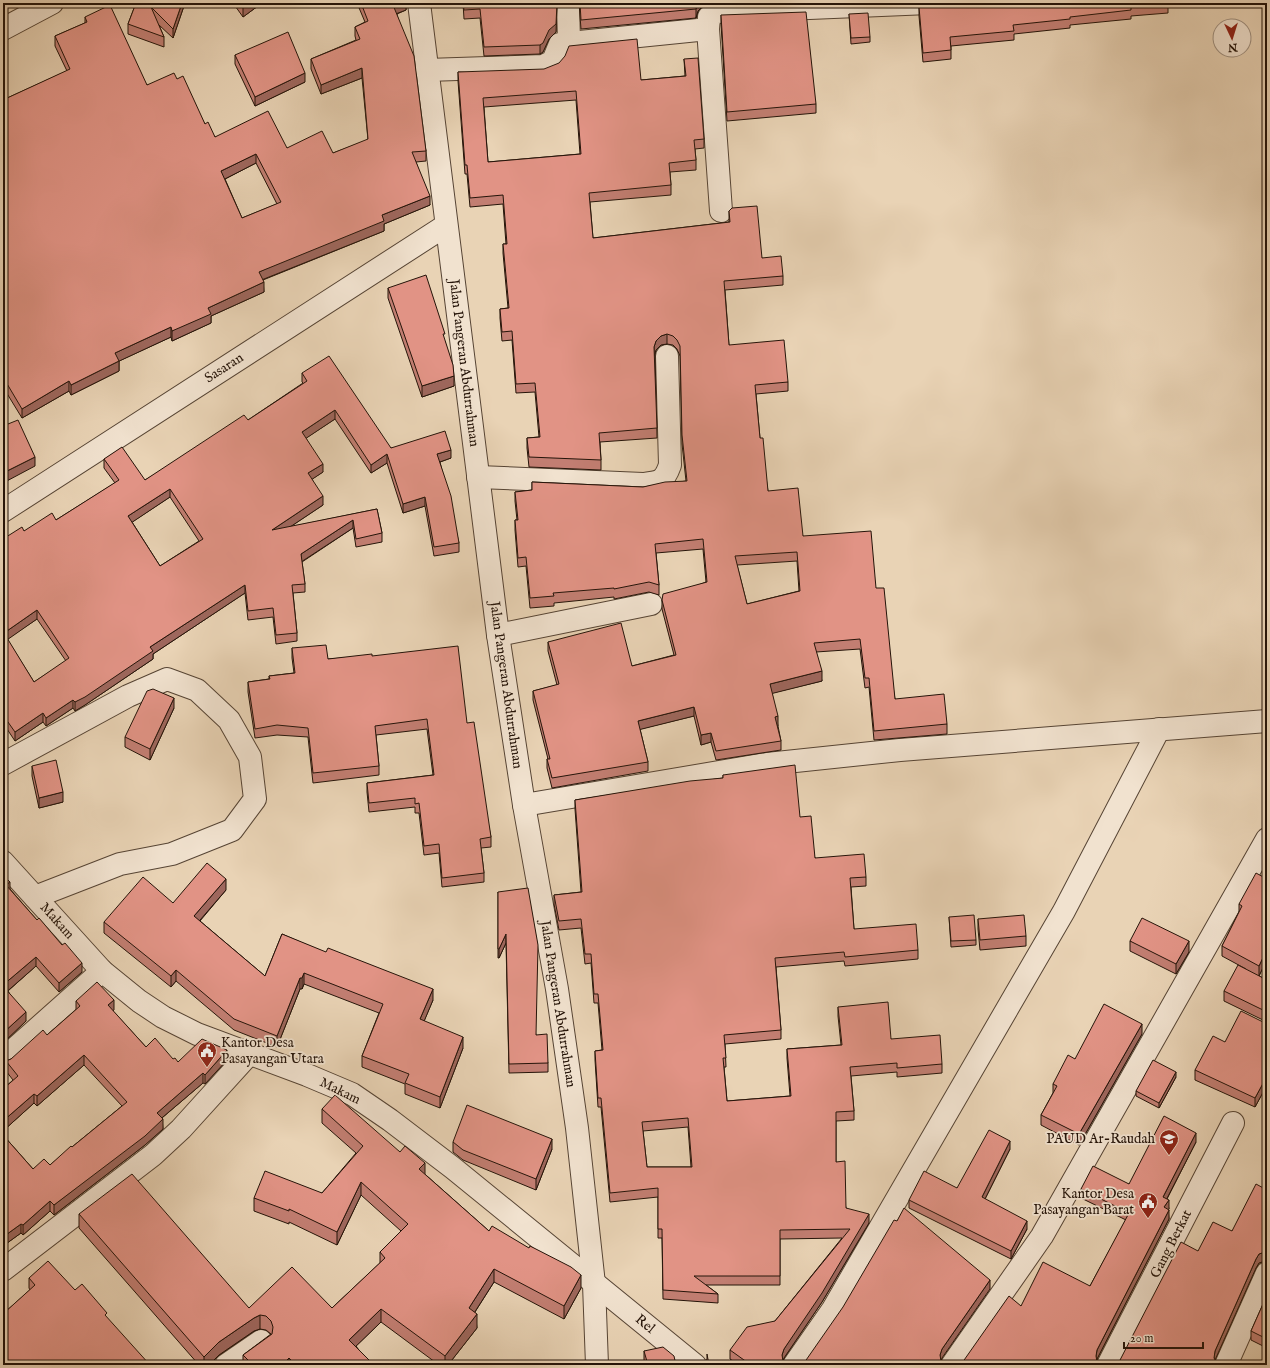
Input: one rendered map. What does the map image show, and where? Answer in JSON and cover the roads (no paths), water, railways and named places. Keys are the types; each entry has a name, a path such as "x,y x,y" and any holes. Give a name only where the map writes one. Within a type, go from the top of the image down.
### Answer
{"street":[{"path":"3,29 52,3"},
{"name":"Jalan Pangeran Abdurrahman","path":"419,3 498,635 524,805 557,989 576,1128 594,1284 597,1365"},
{"path":"568,3 570,42"},
{"path":"721,211 708,29 709,17 717,12 928,3"},
{"path":"427,70 543,66 553,60 560,44 708,29"},
{"name":"Sasaran","path":"3,511 446,226"},
{"path":"478,477 643,484 660,482 666,475 670,465 667,356"},
{"path":"498,635 651,604"},
{"path":"3,764 128,696 167,679 197,690 229,720 250,757 255,799 232,830 172,854 120,864 35,897"},
{"path":"524,805 767,764 900,750 1267,720"},
{"path":"794,1365 833,1309 1064,911 1159,729"},
{"path":"952,1365 1042,1236 1267,839"},
{"name":"Makam","path":"3,862 102,971 139,1001 163,1017 197,1034 307,1075 352,1094 390,1120 453,1168 594,1284"},
{"path":"3,1059 102,971"},
{"path":"3,1270 153,1155 181,1129 250,1054"},
{"name":"Gang Berkat","path":"1108,1365 1233,1123"},
{"path":"1226,1365 1267,1273"},
{"name":"Rel","path":"594,1284 695,1365"},
{"path":"226,1365 261,1340"}],"place":[{"name":"Kantor Desa Pasayangan Utara","path":"207,1068"},
{"name":"PAUD Ar-Raudah","path":"1169,1156"},
{"name":"Kantor Desa Pasayangan Barat","path":"1148,1219"}]}
